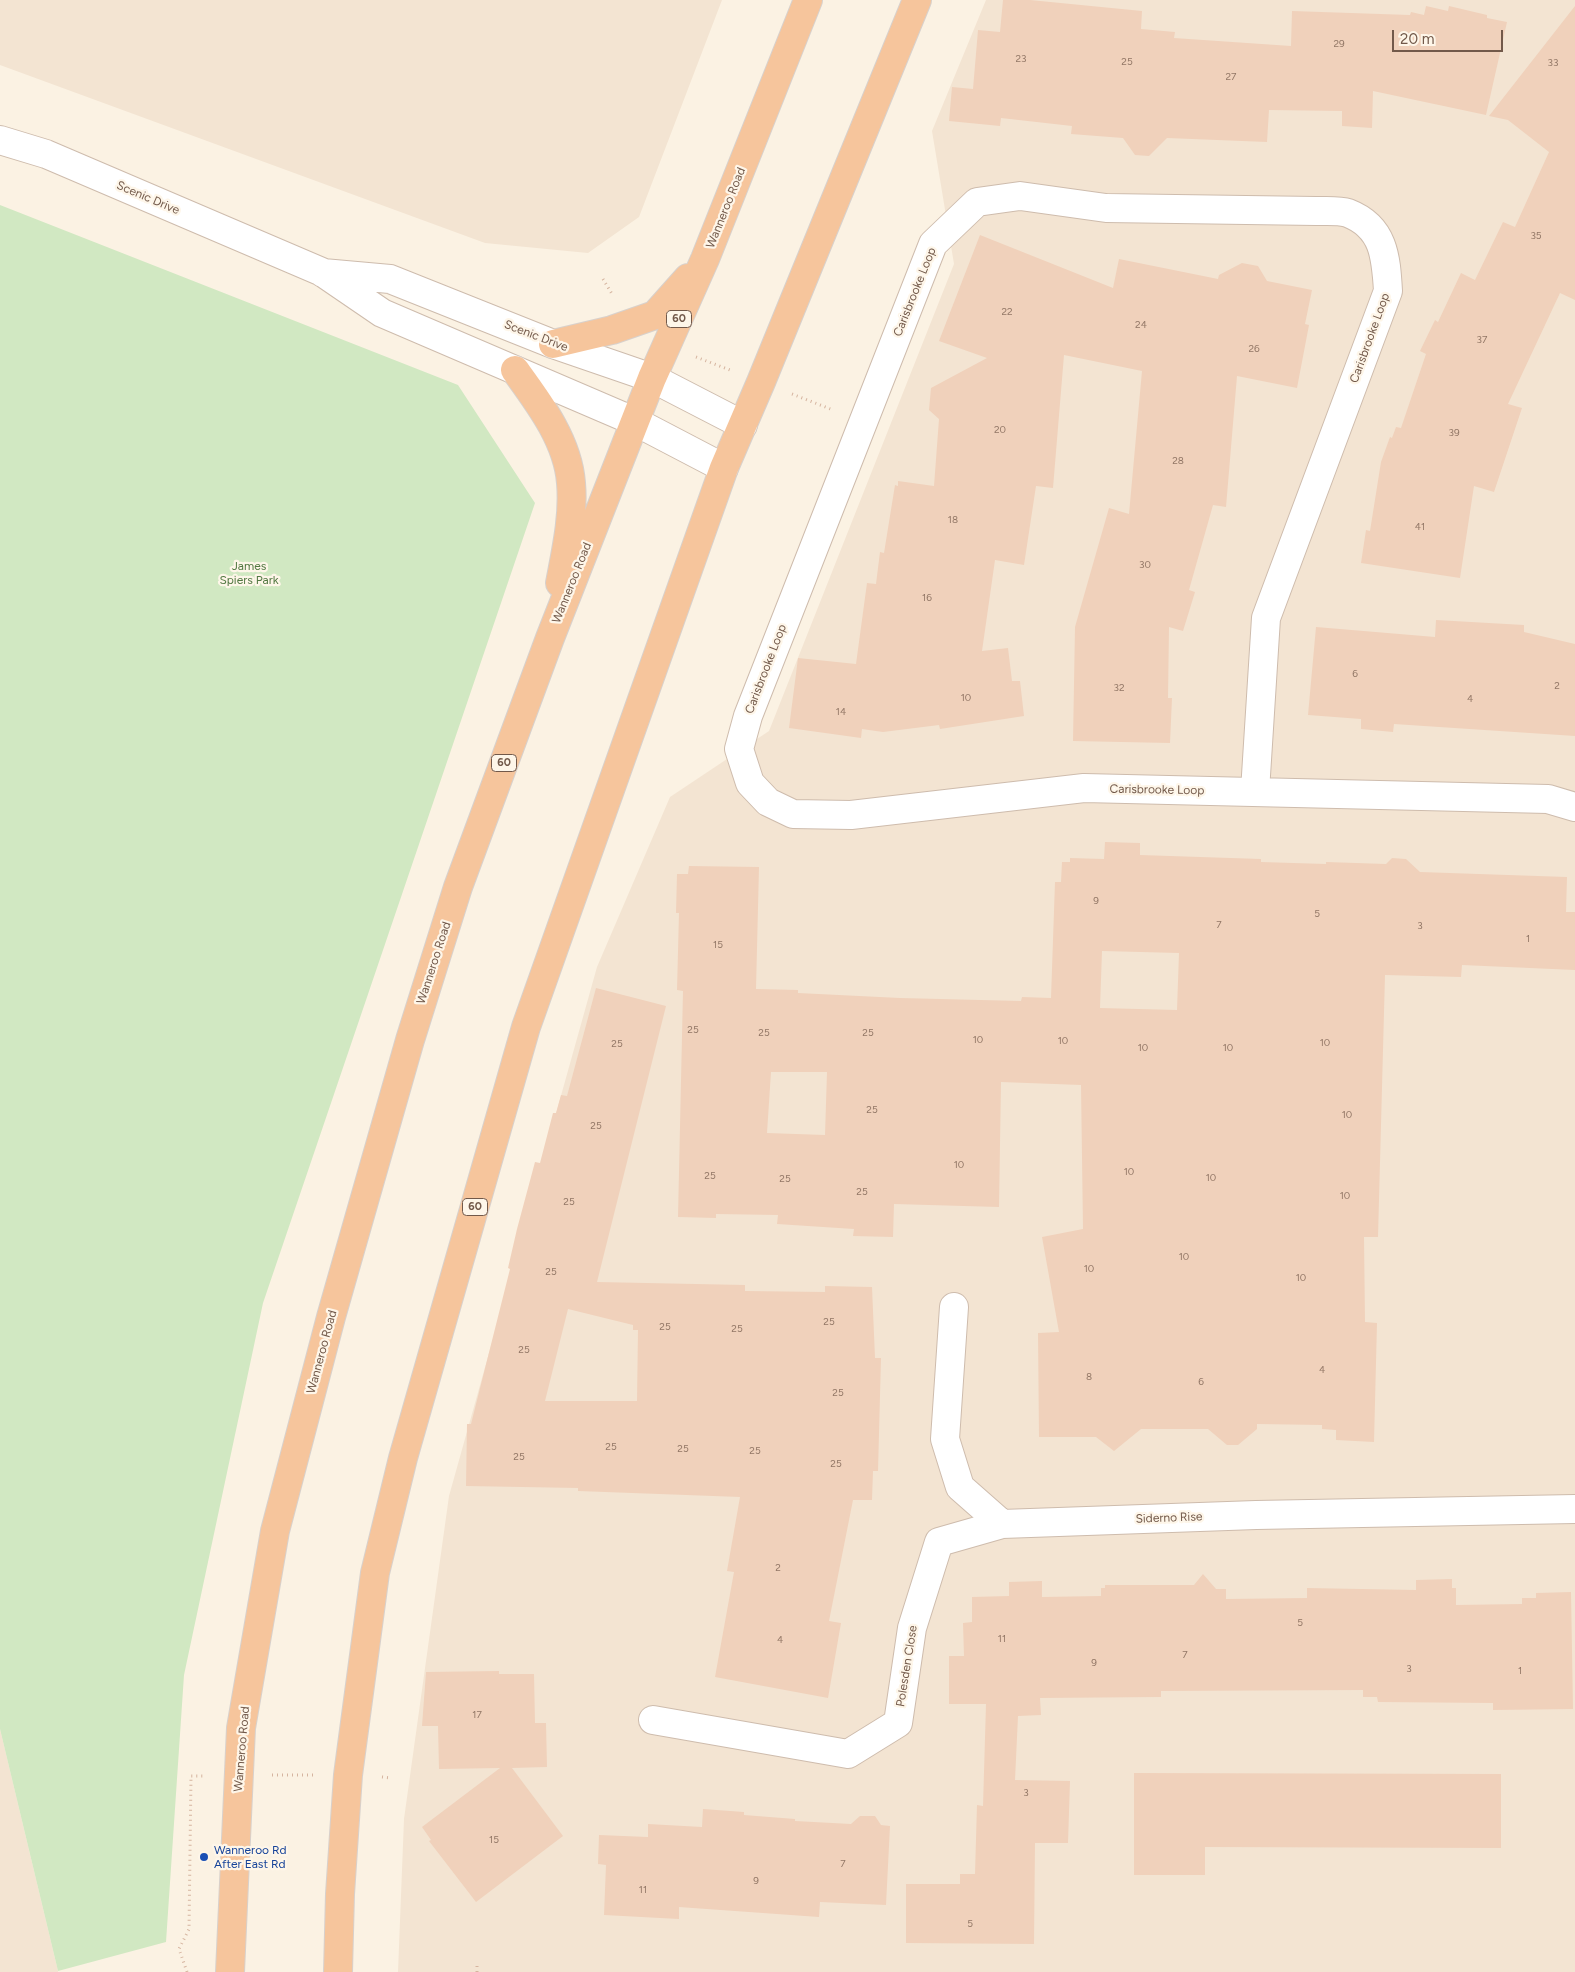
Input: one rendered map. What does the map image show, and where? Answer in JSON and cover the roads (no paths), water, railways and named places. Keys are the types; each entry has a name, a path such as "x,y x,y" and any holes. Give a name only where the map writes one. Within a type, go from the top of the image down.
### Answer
{"highway":[{"name":"Wanneroo Road","path":"230,1972 241,1728 275,1531 331,1317 410,1040 458,887 550,638 652,378 705,260 808,0"},
{"name":"60","path":"338,1972 340,1894 348,1775 375,1573 403,1458 440,1324 492,1150 526,1027 724,468 917,0"},
{"path":"553,344 630,324 655,315 705,260"},
{"path":"515,370 544,410 561,445 572,482 571,514 550,638"}],"street":[{"name":"Scenic Drive","path":"0,140 46,154 322,272 382,313 636,422 724,468"},
{"name":"Carisbrooke Loop","path":"1255,791 1266,618 1388,291 1387,260 1374,229 1347,213 1316,210 1106,208 1020,196 977,202 933,244 748,716 739,749 750,783 768,802 792,814 851,815 1084,788 1548,799 1575,807"},
{"name":"Scenic Drive","path":"322,272 390,279 553,344 652,378 743,425"},
{"path":"954,1306 945,1439 960,1487 1002,1524"},
{"name":"Siderno Rise","path":"1002,1524 1256,1515 1575,1509"},
{"name":"Polesden Close","path":"653,1720 848,1754 898,1723 912,1628 938,1542 1002,1524"}],"place":[{"name":"Wanneroo Rd After East Rd","path":"204,1857"}],"park label":[{"name":"James Spiers Park","path":"249,573"}]}
